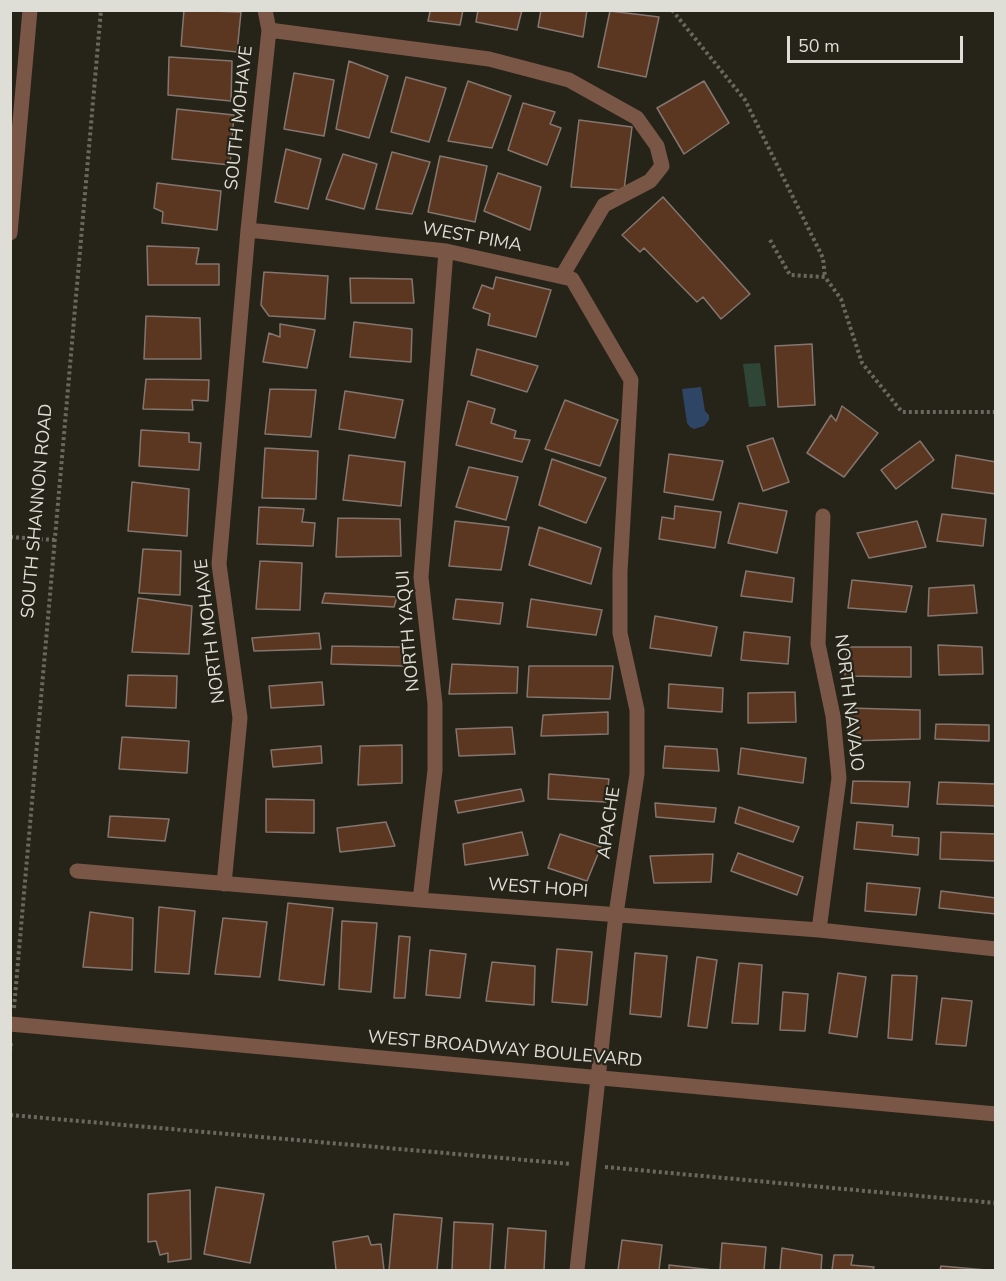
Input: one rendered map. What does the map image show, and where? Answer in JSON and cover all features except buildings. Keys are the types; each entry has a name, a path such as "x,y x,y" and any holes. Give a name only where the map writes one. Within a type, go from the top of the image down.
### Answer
{"street":[{"path":"10,232 30,10"},
{"name":"SOUTH MOHAVE","path":"248,230 269,30 265,10"},
{"path":"269,30 489,59 569,80 637,118 657,146 662,166 650,181 604,205 562,276"},
{"name":"WEST PIMA","path":"248,230 446,250 562,276"},
{"name":"NORTH MOHAVE","path":"224,884 240,718 219,564 248,230"},
{"name":"NORTH YAQUI","path":"420,900 435,770 435,704 421,578 446,250"},
{"name":"APACHE","path":"562,276 572,279 631,380 620,573 620,633 637,710 637,774 616,914 600,1078 577,1270"},
{"name":"NORTH NAVAJO","path":"819,930 839,778 833,716 818,644 823,516"},
{"name":"WEST HOPI","path":"76,871 819,930 996,949"},
{"name":"WEST BROADWAY BOULEVARD","path":"12,1024 996,1114"}],"path":[{"name":"SOUTH SHANNON ROAD","path":"10,1052 101,10"},
{"path":"672,10 745,100 823,258 825,277 841,299 862,363 902,412 996,412"},
{"path":"770,240 790,275 825,277"},
{"path":"10,537 55,540"},
{"path":"10,1116 996,1203"}],"green space":[{"path":"760,363 766,406 749,407 743,364"}],"water":[{"path":"701,387 709,420 704,426 694,429 687,423 682,389"}]}
